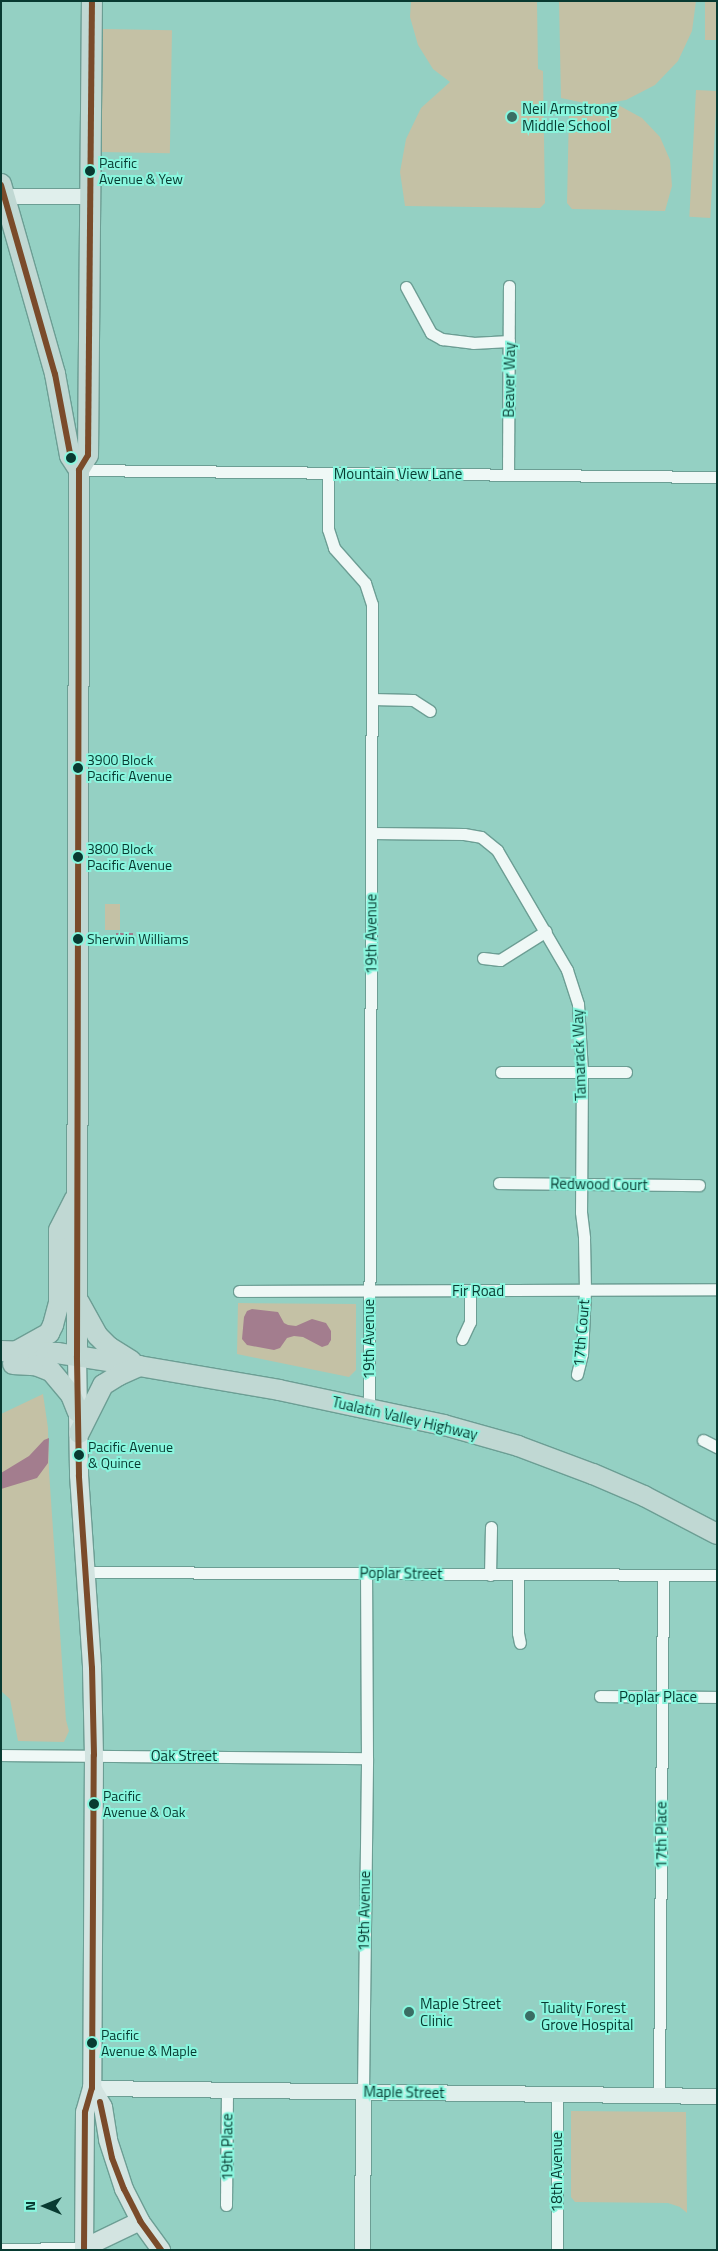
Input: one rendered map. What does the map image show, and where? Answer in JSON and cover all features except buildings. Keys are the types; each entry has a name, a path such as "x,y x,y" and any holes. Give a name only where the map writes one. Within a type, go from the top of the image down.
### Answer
{"highway":[{"path":"77,1356 79,470 88,455 92,1"},
{"path":"2,192 55,374 70,456 79,470"},
{"path":"6,1356 49,1333 53,1325 59,1303 59,1230 78,1195"},
{"path":"78,1300 97,1335 109,1347 139,1366"},
{"name":"Tualatin Valley Highway","path":"6,1356 57,1353 139,1366 369,1408 469,1432 543,1455 644,1496 717,1534"},
{"path":"6,1356 52,1371 71,1395 78,1412"},
{"path":"79,1433 103,1385 139,1366"}],"main road":[{"path":"77,1356 79,1433 92,1668 94,1755 92,2088 85,2112 84,2249 140,2221"},
{"path":"92,2088 103,2107 108,2140 118,2174 140,2221 161,2250"}],"street":[{"path":"2,192 90,196"},
{"name":"Beaver Way","path":"508,475 509,286"},
{"path":"406,288 430,333 442,339 473,343 509,340"},
{"name":"Mountain View Lane","path":"79,470 717,477"},
{"name":"19th Avenue","path":"328,474 328,529 334,548 365,583 372,604 369,1408"},
{"path":"372,699 413,700 430,711"},
{"name":"Tamarack Way","path":"371,833 464,834 481,838 497,850 546,931 567,970 578,1004 582,1072 581,1184 585,1292"},
{"path":"483,958 500,960 546,931"},
{"path":"501,1072 626,1072"},
{"name":"Redwood Court","path":"499,1183 699,1185"},
{"name":"Fir Road","path":"239,1292 585,1292 717,1289"},
{"path":"462,1339 470,1322 470,1291"},
{"name":"17th Court","path":"577,1374 582,1354 585,1292"},
{"path":"703,1440 717,1447"},
{"path":"490,1574 491,1527"},
{"name":"Poplar Street","path":"86,1572 717,1575"},
{"name":"19th Avenue","path":"362,2250 367,1758 366,1572"},
{"path":"518,1575 518,1633 520,1643"},
{"name":"17th Place","path":"659,2095 663,1575"},
{"name":"Poplar Place","path":"600,1696 717,1697"},
{"name":"Oak Street","path":"1,1755 367,1758"},
{"name":"Maple Street","path":"92,2088 717,2096"},
{"name":"19th Place","path":"226,2205 227,2090"},
{"name":"18th Avenue","path":"557,2094 557,2250"},
{"path":"1,2249 84,2249"}],"shaded area":[{"path":"411,1 537,1 538,69 543,71 545,203 540,208 405,206 400,172 406,139 421,108 450,82 433,69 418,45 410,17"},
{"path":"559,1 696,1 692,31 678,61 655,85 626,100 601,104 620,106 642,118 660,137 670,160 672,186 665,211 572,209 567,203 569,109 589,104 561,98"},
{"path":"705,1 717,1 717,40 705,40"},
{"path":"103,29 172,30 170,153 101,152"},
{"path":"696,90 717,91 710,218 689,217"},
{"path":"105,904 120,904 120,930 105,930"},
{"path":"116,933 133,933 133,940 116,940"},
{"path":"238,1303 356,1304 356,1370 349,1377 237,1354"},
{"path":"252,1309 278,1312 284,1323 288,1325 296,1326 312,1319 326,1323 331,1331 331,1340 328,1345 322,1347 303,1337 294,1336 287,1338 280,1348 274,1350 247,1345 242,1339 244,1317 247,1311"},
{"path":"43,1394 48,1428 49,1471 66,1720 69,1731 64,1742 18,1741 10,1699 1,1691 1,1414"},
{"path":"49,1438 48,1463 37,1478 1,1489 1,1473 29,1456 44,1440"},
{"path":"571,2111 686,2112 687,2213 680,2207 668,2203 575,2202 571,2197"}],"transit line":[{"path":"84,2250 85,2112 92,2088 94,1755 92,1668 79,1475 77,1356 79,470 88,455 92,1"},
{"path":"1,185 55,374 71,459"},
{"path":"100,2102 112,2158 124,2189 140,2221 161,2250"}],"place":[{"name":"Neil Armstrong Middle School","path":"512,117"},
{"name":"Pacific Avenue & Yew","path":"90,171"},
{"name":"3900 Block Pacific Avenue","path":"78,768"},
{"name":"3800 Block Pacific Avenue","path":"78,857"},
{"name":"Sherwin Williams","path":"78,939"},
{"name":"Pacific Avenue & Quince","path":"79,1455"},
{"name":"Pacific Avenue & Oak","path":"94,1804"},
{"name":"Maple Street Clinic","path":"409,2012"},
{"name":"Tuality Forest Grove Hospital","path":"530,2016"},
{"name":"Pacific Avenue & Maple","path":"92,2043"}]}
